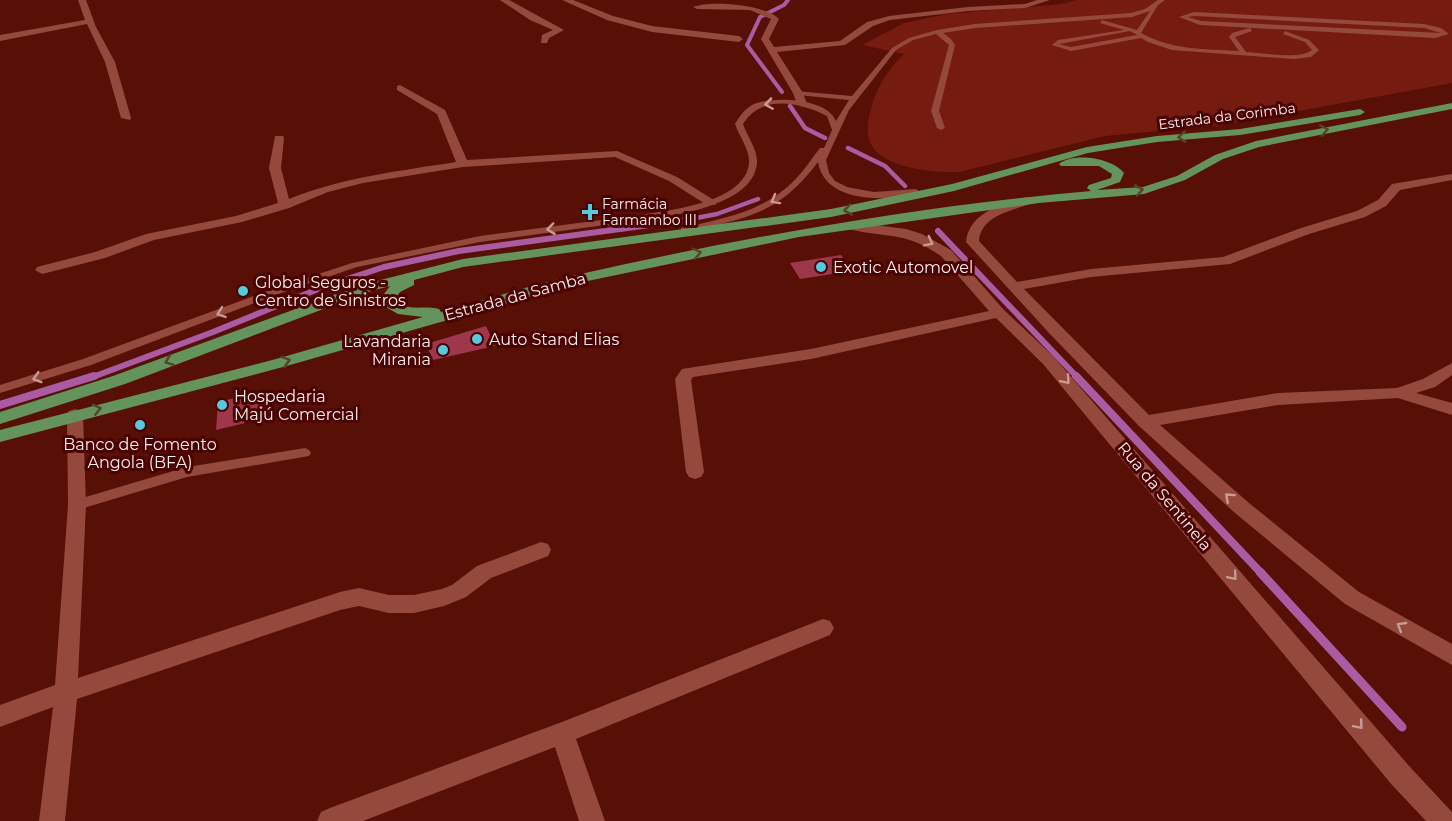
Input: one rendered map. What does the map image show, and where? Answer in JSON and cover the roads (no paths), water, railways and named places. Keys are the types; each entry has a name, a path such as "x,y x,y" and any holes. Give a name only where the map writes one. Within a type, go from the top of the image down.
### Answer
{"main road":[{"path":"1402,104 1452,95"},
{"name":"Estrada da Corimba","path":"1033,200 1144,190 1181,178 1219,157 1256,144 1452,106"},
{"name":"Estrada da Corimba","path":"1007,172 1087,150 1240,132 1367,110"},
{"path":"1007,172 1084,162 1108,166 1118,173 1118,177 1112,183 1033,200"},
{"name":"Estrada da Samba","path":"0,418 119,380 366,288 463,263 831,213 954,187 1007,172"},
{"name":"Estrada da Samba","path":"0,436 610,272 799,233 1033,200"},
{"path":"463,263 404,284 388,296 387,302 394,309 418,313 479,306"}],"street":[{"path":"82,0 110,62 126,118"},
{"path":"504,0 532,18 560,30 545,36 544,41"},
{"path":"566,0 610,18 652,29 739,39"},
{"path":"771,50 842,44 870,24 889,18 968,9 1025,6 1046,0"},
{"path":"697,7 724,5 763,11 773,16 775,19 765,39 798,93 802,104"},
{"path":"0,38 91,21"},
{"path":"400,88 441,112 463,164"},
{"path":"279,138 275,168 285,205"},
{"path":"42,270 100,255 151,237 217,224 285,205 324,189 363,180 463,164 616,154 673,179 711,202"},
{"path":"1015,287 1091,273 1225,261 1305,231 1361,214 1382,203 1396,188 1406,184 1452,177"},
{"name":"Rua da Sentinela","path":"1033,200 985,219 975,226 971,234 972,242 1054,330 1145,422 1242,508 1352,598 1452,656"},
{"path":"609,222 624,219"},
{"name":"Rua da Sentinela","path":"852,226 901,232 927,241 946,253 999,313 1048,360 1401,776 1443,821"},
{"path":"695,472 684,395 683,379 688,373 811,354 999,313"},
{"path":"1145,422 1278,399 1398,393 1429,383 1452,368"},
{"path":"1398,393 1452,409"},
{"path":"52,821 66,692 77,505 75,415"},
{"path":"0,716 340,601 359,597 389,604 414,604 444,597 459,591 484,572 541,550"},
{"path":"330,821 562,733 823,628"},
{"path":"562,733 592,821"}],"lane":[{"name":"Estrada da Samba","path":"654,236 712,224 771,202 794,185 829,142 854,98 894,49 911,39 937,32 1014,23 1132,15 1160,2"},
{"path":"1138,33 1058,42 1055,45 1071,49 1138,33 1160,2"},
{"path":"1194,14 1325,21 1424,26 1446,33 1435,36 1212,24 1190,21 1182,17 1194,14"},
{"path":"1092,19 1179,49 1245,54 1306,56 1313,54 1316,50 1301,34 1307,29"},
{"path":"1325,21 1334,31"},
{"path":"1212,24 1232,37 1245,54"},
{"path":"1232,37 1240,31 1267,30 1297,37 1313,45"},
{"path":"937,32 949,40 952,45 935,111 941,128"},
{"path":"798,93 854,98"},
{"path":"624,219 673,212 711,202 732,194 749,180 753,161 739,124 745,112 771,103 802,104 818,108 830,115 836,130"},
{"name":"Estrada da Samba","path":"829,142 822,160 823,174 843,188 889,196 954,187"},
{"path":"0,389 87,362 280,290 355,265 480,239 609,222"},
{"path":"77,505 187,472 305,453"}],"waterway":[{"path":"782,92 747,45 760,17 784,5 788,0"},
{"path":"790,106 805,128 825,138"},
{"path":"848,148 885,166 905,186"},
{"path":"684,220 717,214 758,199"},
{"path":"90,378 213,332 323,287 384,267 459,251 684,220"},
{"path":"675,222 684,220"},
{"path":"938,231 1078,378"},
{"path":"0,405 94,376"},
{"path":"1076,376 1262,574"},
{"path":"1260,572 1402,727"}],"place":[{"name":"Farmácia Farmambo III","path":"590,212"},
{"name":"Exotic Automovel","path":"821,267"},
{"name":"Global Seguros - Centro de Sinistros","path":"243,291"},
{"name":"Auto Stand Elias","path":"477,339"},
{"name":"Lavandaria Mirania","path":"443,350"},
{"name":"Hospedaria Majú Comercial","path":"222,405"},
{"name":"Banco de Fomento Angola (BFA)","path":"140,425"}]}
